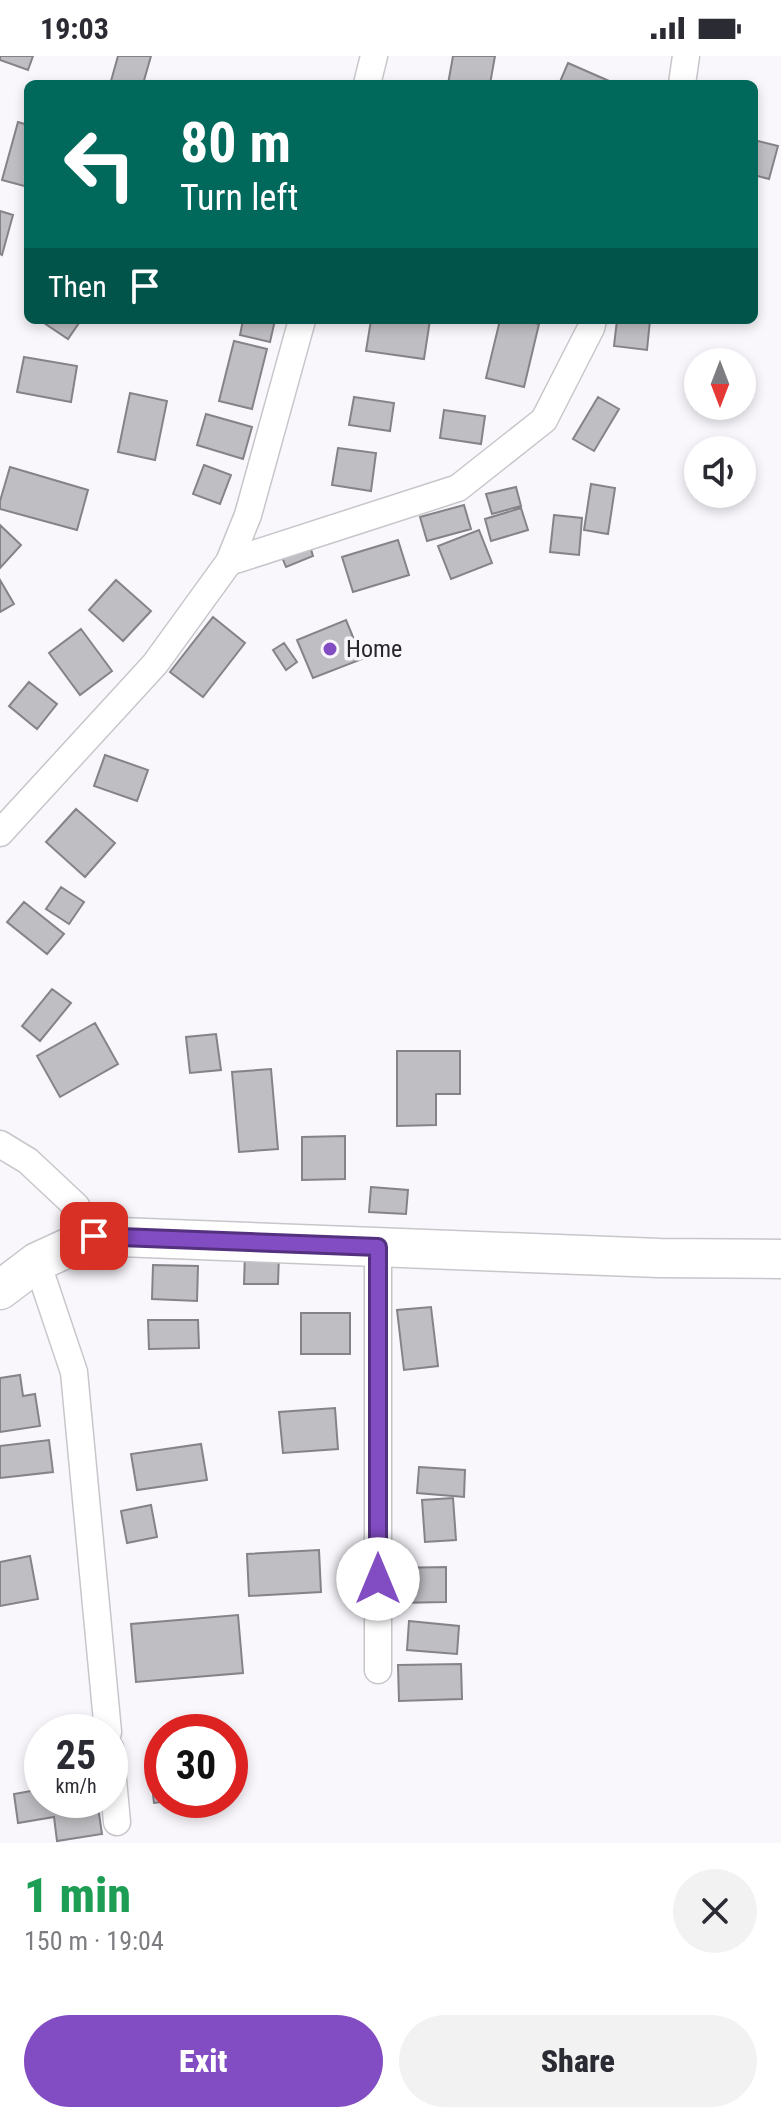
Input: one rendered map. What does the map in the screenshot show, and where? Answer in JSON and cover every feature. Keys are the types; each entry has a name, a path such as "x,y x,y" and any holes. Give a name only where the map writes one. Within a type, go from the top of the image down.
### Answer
{"street":[{"path":"368,80 374,56"},
{"path":"683,80 686,56"},
{"path":"0,833 155,664 229,562 248,515 301,324"},
{"path":"229,562 458,488 544,420 592,324"},
{"path":"0,1144 28,1161 76,1206 94,1236"},
{"path":"0,1290 37,1262 94,1236 659,1258 781,1259"},
{"path":"378,1247 378,1670"},
{"path":"37,1262 74,1372 106,1714"},
{"path":"117,1818 117,1822"}],"building":[{"path":"0,56 33,56 28,70 0,60"},
{"path":"118,56 151,56 144,80 111,80"},
{"path":"453,56 495,56 491,80 449,80"},
{"path":"568,63 607,80 561,80"},
{"path":"18,122 24,124 24,186 2,180"},
{"path":"758,141 778,146 769,179 758,176"},
{"path":"0,211 13,215 2,255 0,254"},
{"path":"46,324 78,324 68,339"},
{"path":"242,324 274,324 270,342 240,335"},
{"path":"370,324 429,324 424,359 366,351"},
{"path":"499,324 539,324 524,387 486,378"},
{"path":"617,324 650,324 647,350 614,346"},
{"path":"234,341 267,349 252,409 219,401"},
{"path":"24,357 77,366 71,402 17,392"},
{"path":"130,393 167,401 155,460 118,452"},
{"path":"354,397 394,403 390,431 349,425"},
{"path":"598,397 619,409 594,451 573,439"},
{"path":"444,410 485,416 481,444 440,438"},
{"path":"206,414 252,427 243,459 197,445"},
{"path":"338,448 376,453 371,491 332,485"},
{"path":"204,465 231,475 220,504 193,494"},
{"path":"10,467 88,490 77,530 0,509"},
{"path":"591,484 615,488 608,534 584,530"},
{"path":"516,487 521,506 492,514 486,494"},
{"path":"464,505 471,529 427,541 420,517"},
{"path":"521,508 528,530 491,541 485,519"},
{"path":"554,515 582,518 579,555 550,552"},
{"path":"0,525 21,545 0,568"},
{"path":"479,530 492,563 451,579 438,546"},
{"path":"398,540 409,575 353,592 342,557"},
{"path":"310,546 313,556 286,567 282,557"},
{"path":"0,580 14,604 0,612"},
{"path":"116,580 151,611 123,641 89,610"},
{"path":"213,617 245,643 203,697 170,672"},
{"name":"Home","path":"346,620 362,659 313,678 297,640"},
{"path":"81,629 112,671 80,695 49,653"},
{"path":"284,643 297,662 286,670 273,650"},
{"path":"29,682 57,704 37,729 9,706"},
{"path":"105,755 148,770 137,801 94,786"},
{"path":"76,809 115,843 85,877 46,842"},
{"path":"61,887 84,902 69,924 46,909"},
{"path":"24,902 64,934 47,954 7,922"},
{"path":"52,989 71,1003 40,1041 22,1026"},
{"path":"95,1023 118,1064 60,1097 37,1056"},
{"path":"216,1034 221,1070 190,1073 186,1037"},
{"path":"397,1051 460,1051 460,1094 436,1094 436,1125 397,1126"},
{"path":"271,1069 278,1149 239,1152 232,1072"},
{"path":"345,1136 345,1179 302,1180 302,1137"},
{"path":"371,1187 408,1190 406,1214 369,1212"},
{"path":"245,1253 279,1254 278,1284 244,1284"},
{"path":"153,1265 198,1266 197,1301 152,1299"},
{"path":"431,1307 438,1366 404,1370 397,1310"},
{"path":"301,1313 350,1313 350,1354 301,1354"},
{"path":"148,1320 198,1320 199,1348 149,1349"},
{"path":"20,1375 23,1396 35,1394 40,1426 0,1432 0,1378"},
{"path":"335,1408 338,1449 283,1453 279,1412"},
{"path":"49,1440 53,1472 0,1478 0,1446"},
{"path":"201,1444 207,1480 137,1490 131,1454"},
{"path":"419,1467 465,1470 464,1497 417,1493"},
{"path":"453,1498 456,1540 425,1542 422,1500"},
{"path":"151,1505 157,1537 127,1543 121,1511"},
{"path":"319,1550 321,1592 249,1596 247,1554"},
{"path":"30,1556 38,1599 0,1606 0,1562"},
{"path":"446,1567 446,1602 395,1603 394,1568"},
{"path":"238,1615 243,1673 136,1682 131,1624"},
{"path":"409,1621 459,1626 457,1654 407,1650"},
{"path":"461,1664 462,1699 399,1701 398,1665"},
{"path":"24,1792 24,1818 48,1818 18,1823 14,1794"},
{"path":"54,1818 100,1818 102,1834 57,1841"}],"place":[{"name":"Home","path":"330,649"}],"route":[{"path":"94,1236 378,1247 378,1579"}]}
